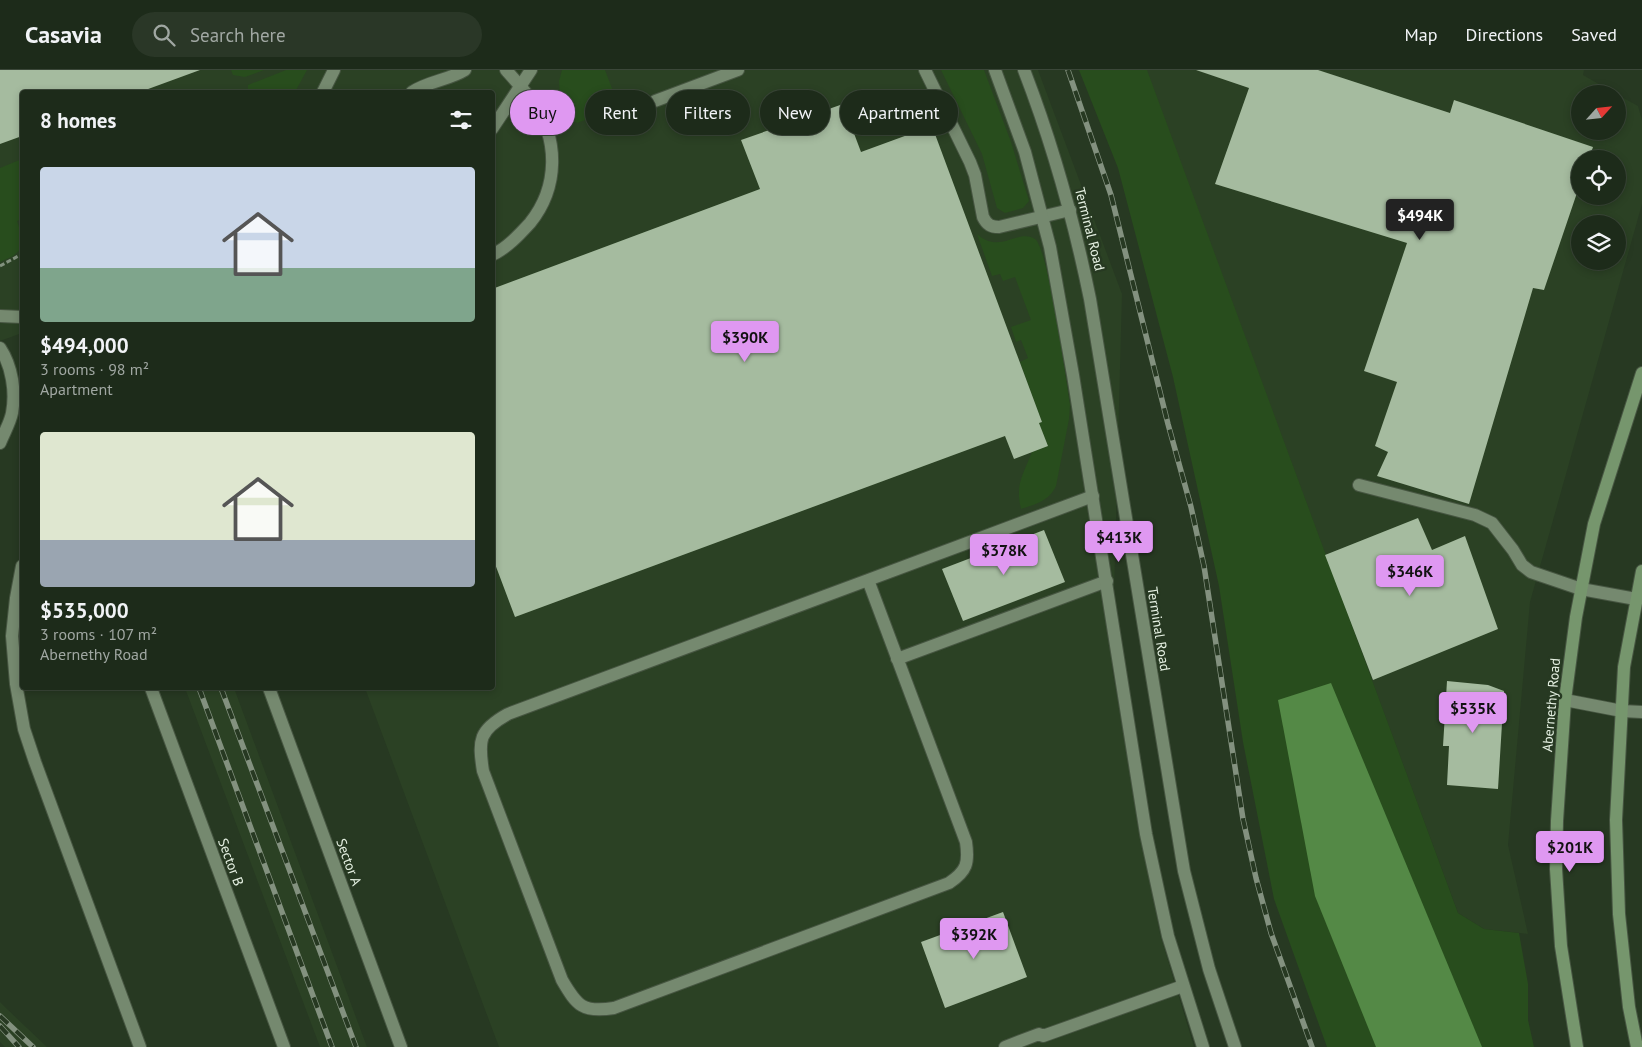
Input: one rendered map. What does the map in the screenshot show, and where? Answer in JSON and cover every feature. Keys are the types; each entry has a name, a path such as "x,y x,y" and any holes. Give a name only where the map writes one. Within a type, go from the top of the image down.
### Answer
{"main road":[{"name":"Abernethy Road","path":"1577,1047 1561,946 1556,869 1557,821 1565,700 1576,617 1594,524 1642,374"},
{"path":"1638,1047 1629,1007 1619,914 1616,820 1624,667 1642,571"}],"street":[{"path":"324,90 334,70"},
{"path":"416,90 465,70"},
{"path":"495,254 501,251 521,233 537,214 551,180 553,161 546,127 533,102 506,70"},
{"path":"495,124 531,70"},
{"path":"656,101 738,70"},
{"path":"925,70 970,162 987,224 992,227 999,227 1070,210"},
{"path":"995,70 1024,152 1050,247 1107,581 1148,843 1168,936 1203,1047"},
{"name":"Terminal Road","path":"1024,70 1054,151 1070,210 1090,299 1184,871 1209,969 1234,1047"},
{"path":"0,316 20,317"},
{"path":"0,348 6,356 13,384 12,413"},
{"path":"0,443 12,413 20,402"},
{"path":"1359,485 1475,515 1492,523 1522,565 1531,572 1581,590 1636,598"},
{"path":"868,580 966,842 968,856 966,868 949,883 614,1008 598,1010 585,1008 573,999 562,980 483,771 480,750 483,734 493,722 508,714 1093,496"},
{"path":"20,577 12,636 16,684 24,729 140,1047"},
{"path":"897,659 1107,581"},
{"name":"Sector B","path":"152,690 284,1047"},
{"name":"Sector A","path":"270,690 401,1047"},
{"path":"1565,700 1622,711 1642,712"},
{"path":"1005,1047 1039,1034 1043,1036 1183,986"}],"path":[{"path":"0,266 20,255"}],"shaded area":[{"path":"0,70 1038,70 1122,294 1112,668 1160,934 1194,1047 499,1047 366,690 495,690 495,90 20,90 20,334 0,341"},
{"path":"231,70 264,70 245,77 233,75"},
{"path":"286,70 307,70 296,90 248,90 248,85"},
{"path":"562,70 605,70 613,90 585,90 585,120 577,123 575,122 575,90 560,90 559,81"},
{"path":"941,70 984,70 1011,142 1029,201 1023,208 1005,213 997,208 982,154 958,105 958,90 951,90"},
{"path":"1079,70 1147,70 1458,913 1484,929 1519,933 1528,984 1528,1020 1534,1047 1327,1047 1274,899 1243,742 1219,586 1173,377 1118,168"},
{"path":"1146,70 1584,70 1583,75 1600,85 1571,85 1571,140 1626,140 1626,99 1638,106 1642,120 1642,204 1626,261 1626,215 1571,215 1571,270 1623,270 1530,602 1508,845 1528,934 1484,929 1458,913"},
{"path":"20,160 20,220 17,221 20,230 20,250 13,256 0,262 0,168"},
{"path":"977,234 985,240 993,242 1028,236 1035,239 1040,248 1051,289 1061,344 1070,404 1069,419 1056,486 1046,499 1021,509 1019,486 1032,452 1048,446 1039,423 1042,422 1020,362 1028,358 1021,340 1016,342 1011,327 1031,320 1015,277 1003,281 1000,274 992,276"},
{"path":"1331,683 1482,1047 1376,1047 1315,896 1278,700"},
{"path":"186,690 235,690 367,1047 320,1047"},
{"path":"0,1002 47,1047 5,1047 0,1042"}],"building":[{"path":"0,70 200,70 145,90 20,90 20,137 0,144"},
{"path":"1196,70 1318,70 1450,113 1454,100 1593,147 1592,150 1571,150 1571,205 1573,205 1544,290 1533,288 1469,504 1377,476 1388,452 1375,446 1397,382 1364,371 1407,243 1215,184 1249,88"},
{"path":"840,105 840,135 855,135 861,152 907,135 935,135 1042,422 1039,423 1048,446 1014,459 1005,436 515,617 495,564 495,288 760,189 741,140 760,133 760,135 830,135 830,109"},
{"path":"1418,518 1432,550 1465,536 1498,629 1373,680 1325,555"},
{"path":"1044,530 1065,582 963,621 942,569"},
{"path":"1447,681 1488,685 1504,691 1498,789 1447,785 1449,746 1443,746"},
{"path":"1003,912 1027,977 945,1008 921,942"}],"railway":[{"path":"1068,70 1111,195 1168,424 1191,507 1204,566 1243,819 1256,878 1271,933 1312,1047"},
{"path":"200,690 332,1047"},
{"path":"222,690 356,1047"},
{"path":"0,1016 33,1047"},
{"path":"0,1026 19,1047"}]}
